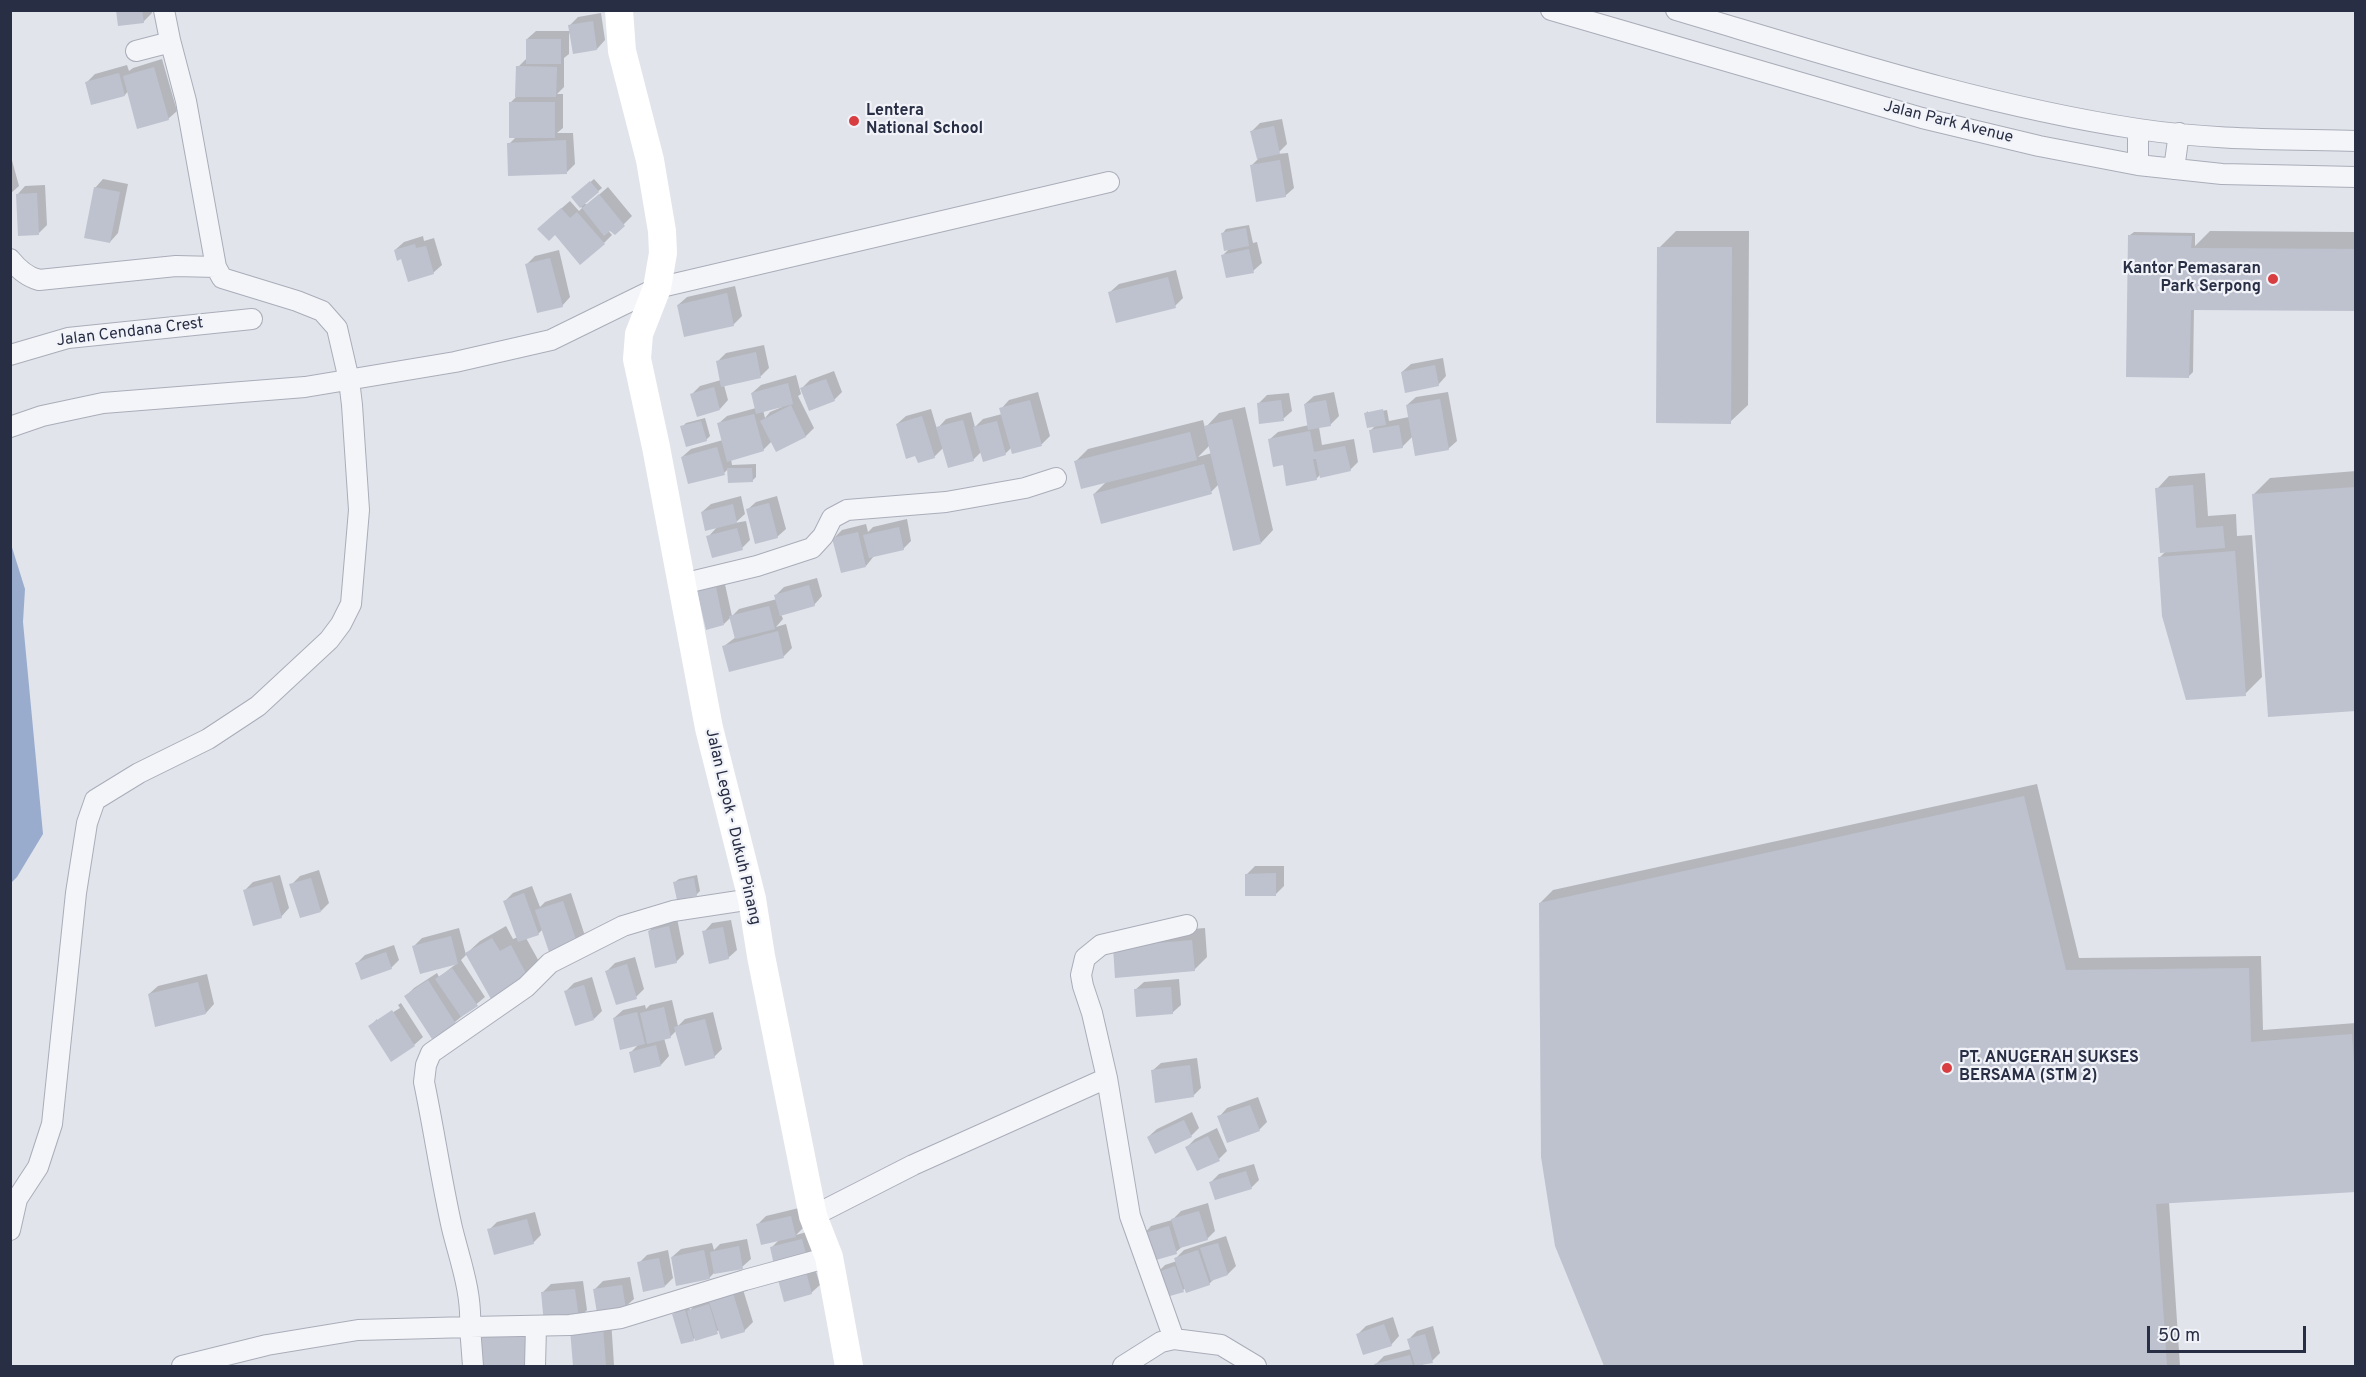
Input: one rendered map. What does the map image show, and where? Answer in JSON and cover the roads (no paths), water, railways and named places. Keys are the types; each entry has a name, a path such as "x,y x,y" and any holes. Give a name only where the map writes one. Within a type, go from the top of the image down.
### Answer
{"street":[{"path":"10,1230 14,1199 38,1167 52,1124 76,892 87,823 95,800 139,773 208,739 258,706 329,640 341,624 351,604 359,510 349,380 337,328 322,311 222,278 216,267 186,101 164,10"},
{"name":"Jalan Legok - Dukuh Pinang","path":"619,10 622,51 650,160 662,231 663,253 657,288 639,334 637,359 709,728 752,899 760,956 813,1216 829,1257 849,1366"},
{"name":"Jalan Park Avenue","path":"1551,10 1922,118 2039,146 2138,165 2222,174 2355,177"},
{"name":"Jalan Park Avenue","path":"1676,10 1931,84 2046,112 2138,129 2224,138 2355,141"},
{"path":"136,51 167,43 170,40"},
{"path":"2138,129 2138,165"},
{"path":"2174,169 2179,133"},
{"path":"10,427 42,416 104,403 305,387 455,362 551,340 657,288 1109,182"},
{"path":"10,259 31,278 39,280 176,266 216,267"},
{"name":"Jalan Cendana Crest","path":"10,355 68,338 252,319"},
{"path":"682,584 757,566 812,548 823,536 832,518 847,510 946,501 1025,488 1056,478"},
{"path":"473,1366 471,1305 451,1226 424,1082 426,1065 431,1053 526,987 550,963 624,926 673,911 752,899"},
{"path":"1174,1339 1130,1216 1107,1078 1081,975 1085,958 1101,945 1187,925"},
{"path":"813,1216 913,1165 1107,1078"},
{"path":"182,1366 267,1345 358,1330 536,1327 621,1318 829,1257"},
{"path":"535,1366 536,1327"},
{"path":"1123,1366 1161,1342 1174,1339 1221,1345 1256,1366"}],"water":[{"path":"10,541 25,589 23,622 43,834 11,883"}],"place":[{"name":"Lentera National School","path":"854,121"},
{"name":"Kantor Pemasaran Park Serpong","path":"2273,279"},
{"name":"PT. ANUGERAH SUKSES BERSAMA (STM 2)","path":"1947,1068"}]}
